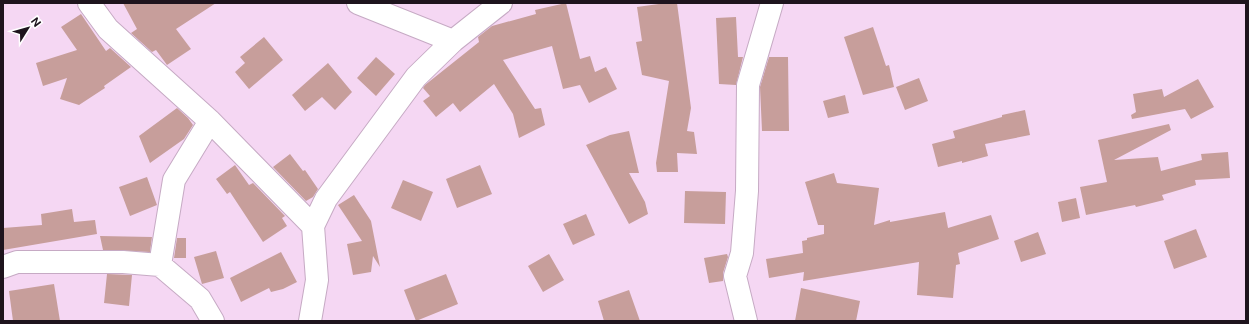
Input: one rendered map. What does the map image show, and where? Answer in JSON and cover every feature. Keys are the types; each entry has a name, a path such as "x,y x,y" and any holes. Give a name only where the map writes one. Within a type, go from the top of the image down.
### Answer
{"street":[{"path":"89,3 108,29 210,121 313,226"},
{"path":"358,3 453,41"},
{"path":"310,321 317,280 313,226 326,199 416,77 453,41 501,3"},
{"path":"746,321 736,276 742,254 747,191 748,85 772,3"},
{"path":"160,265 174,180 210,121"},
{"path":"3,267 17,262 123,262 160,265 200,299 213,321"}],"building":[{"path":"123,3 216,3 176,29 191,49 167,65 156,50 152,52 131,33 137,29"},
{"path":"566,3 580,59 590,56 595,72 606,67 617,89 589,103 580,85 563,89 552,46 503,60 535,109 541,108 545,125 519,138 513,114 494,84 460,112 453,103 436,117 423,101 430,96 423,88 425,85 479,42 478,37 492,26 536,14 535,10"},
{"path":"677,3 691,108 687,131 694,132 697,154 677,153 678,172 657,172 656,163 669,81 642,75 636,42 642,41 637,7"},
{"path":"81,14 106,51 110,48 131,67 104,86 105,88 79,105 60,99 67,78 43,86 36,63 77,50 61,27"},
{"path":"736,17 738,57 743,57 736,85 719,84 716,18"},
{"path":"873,27 886,66 889,65 894,87 863,95 844,37"},
{"path":"264,37 283,60 249,89 235,72 245,63 240,57"},
{"path":"376,57 395,74 376,96 357,78"},
{"path":"769,57 788,57 789,131 762,131 760,87"},
{"path":"328,63 352,92 335,110 322,97 305,111 292,95"},
{"path":"919,78 928,101 905,110 896,87"},
{"path":"1198,79 1214,107 1191,119 1185,109 1132,119 1131,115 1136,112 1133,94 1162,89 1164,97"},
{"path":"845,95 849,113 828,118 823,101"},
{"path":"177,108 193,125 184,139 150,163 139,136"},
{"path":"1025,110 1030,135 985,144 988,156 962,163 962,161 938,167 932,144 955,138 953,131 1002,117 1002,115"},
{"path":"1169,124 1171,130 1114,160 1158,157 1161,171 1202,160 1201,154 1228,152 1230,178 1195,180 1196,185 1162,195 1164,200 1136,207 1135,205 1086,215 1080,187 1107,182 1098,140"},
{"path":"629,131 639,173 629,173 645,202 648,214 629,224 586,145 610,135"},
{"path":"290,154 303,171 305,170 318,189 313,197 306,201 273,167"},
{"path":"235,165 249,185 253,183 285,216 282,218 287,226 263,242 230,192 227,194 216,179"},
{"path":"480,165 492,194 457,208 446,179"},
{"path":"834,173 837,183 879,188 874,225 890,220 890,222 945,212 948,228 991,215 999,239 958,253 960,264 956,265 953,298 917,295 919,262 803,281 804,272 769,278 766,259 803,253 802,241 807,240 807,238 824,234 824,225 818,225 805,182"},
{"path":"147,177 157,205 130,216 119,187"},
{"path":"403,180 433,192 421,221 391,208"},
{"path":"685,191 726,192 725,224 684,223"},
{"path":"354,195 371,221 380,267 373,256 371,272 353,275 347,244 362,241 338,205"},
{"path":"1076,198 1080,218 1062,222 1058,202"},
{"path":"72,209 74,222 95,220 97,234 3,250 3,228 42,225 41,214"},
{"path":"586,214 595,235 573,245 563,224"},
{"path":"1196,229 1207,257 1174,269 1164,241"},
{"path":"1038,232 1046,254 1021,262 1014,241"},
{"path":"100,236 152,237 150,252 103,250"},
{"path":"177,238 186,238 186,258 174,258"},
{"path":"216,251 224,278 202,284 194,257"},
{"path":"281,252 297,282 283,289 271,292 269,288 241,302 230,278"},
{"path":"549,254 564,280 543,292 528,266"},
{"path":"727,254 728,257 723,273 723,281 709,283 704,258"},
{"path":"107,274 132,275 129,306 104,303"},
{"path":"446,274 458,304 416,321 404,290"},
{"path":"54,284 60,321 13,321 9,291"},
{"path":"801,288 860,301 856,321 795,321"},
{"path":"629,290 640,321 604,321 598,301"}]}
